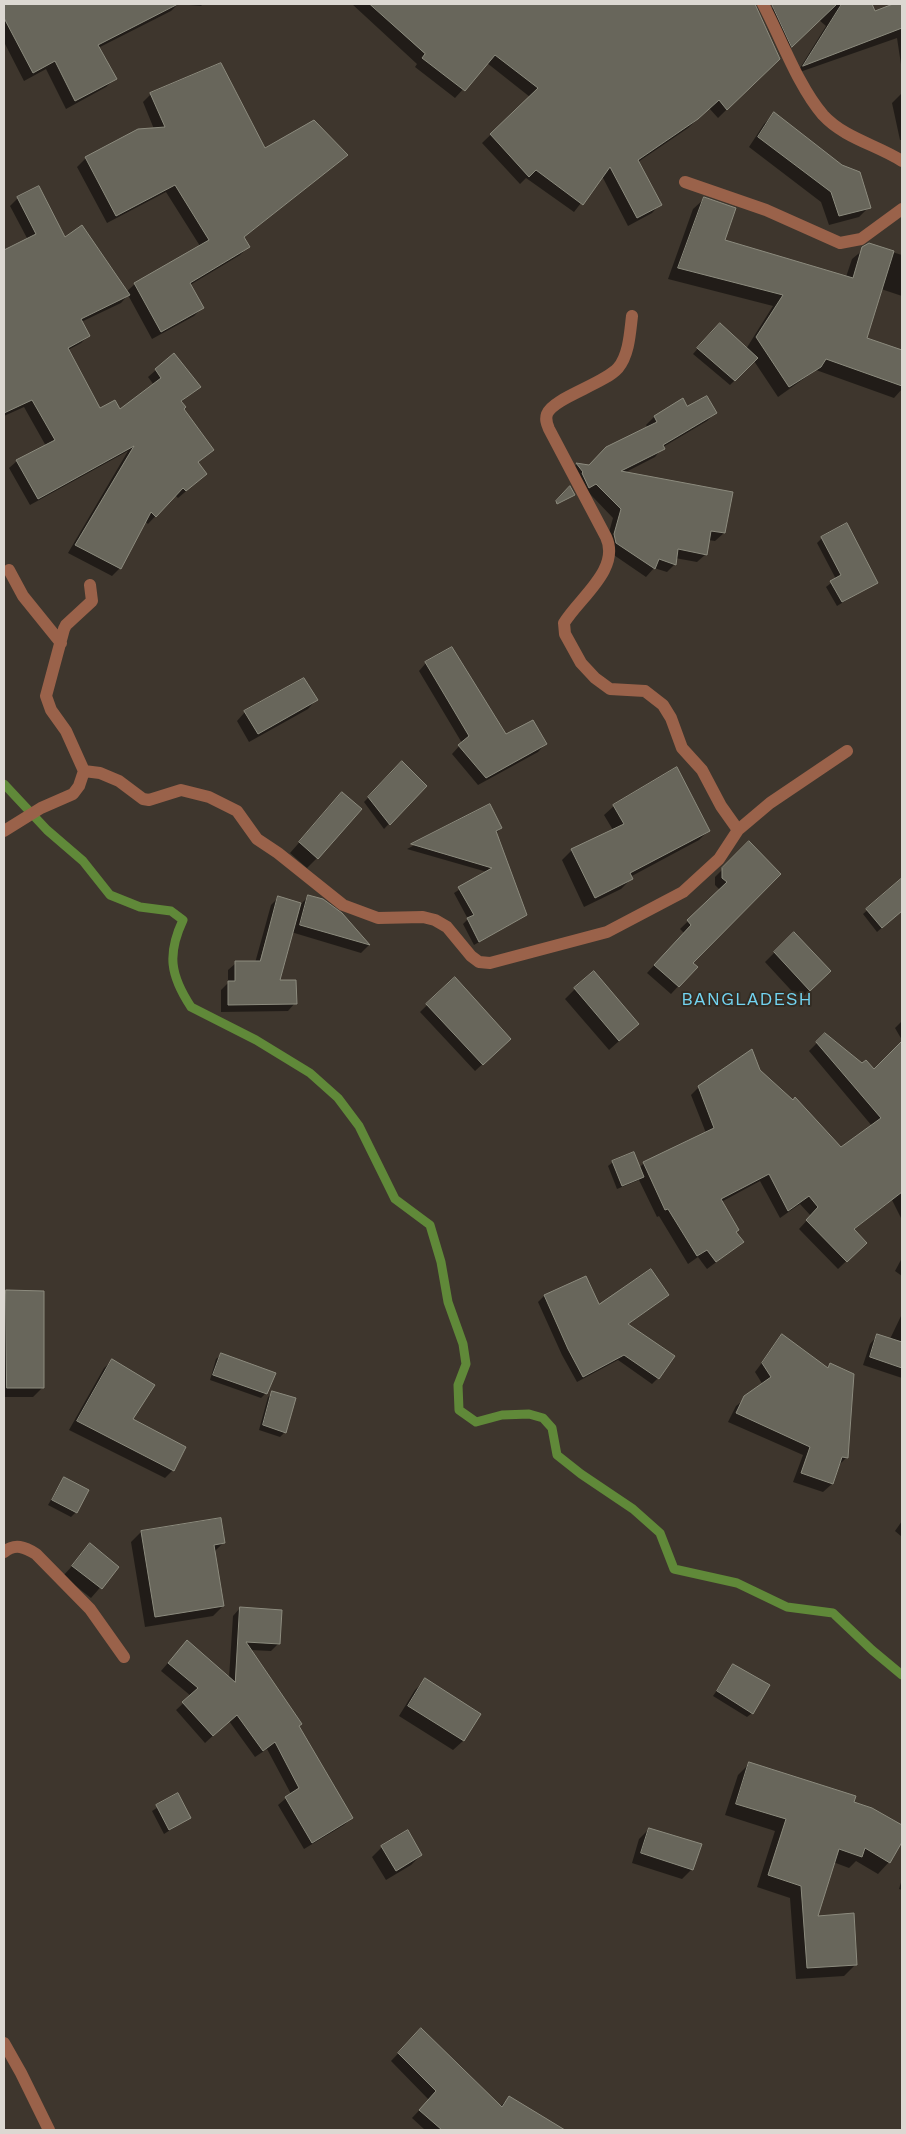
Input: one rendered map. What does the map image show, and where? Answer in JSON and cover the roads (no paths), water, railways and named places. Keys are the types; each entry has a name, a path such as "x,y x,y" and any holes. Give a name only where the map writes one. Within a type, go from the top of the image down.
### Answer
{"street":[{"path":"764,4 798,75 824,115 865,143 902,161"},
{"path":"685,182 766,210 840,243 860,239 902,209"},
{"path":"632,316 629,338 618,368 610,375 563,400 548,412 546,417 549,429 611,550 608,563 601,575 564,622 565,634 581,663 603,684 618,691 645,691 663,705 671,718 682,748 702,770 721,806 738,830"},
{"path":"10,570 22,596 61,644"},
{"path":"7,828 72,794 79,786 84,771 66,731 51,710 46,696 66,624 92,601 90,585"},
{"path":"84,771 100,773 119,781 143,799 149,800 181,790 208,797 237,812 257,839 343,905 378,918 423,918 435,920 446,927 471,956 479,962 490,963 607,932 683,892 703,876 732,843 738,830 770,803 847,751"},
{"path":"4,1552 18,1546 36,1554 90,1609 124,1657"},
{"path":"4,2043 22,2073 49,2130"}],"waterway":[{"path":"4,784 47,830 83,861 110,895 140,907 171,911 183,920 175,943 173,964 179,985 191,1007 256,1040 310,1073 338,1098 359,1126 395,1199 430,1225 441,1262 448,1302 463,1344 466,1364 458,1385 459,1410 476,1422 502,1415 529,1414 543,1418 552,1428 557,1455 581,1474 633,1509 660,1533 674,1569 737,1583 787,1607 833,1613 902,1675"}],"district":[{"name":"BANGLADESH","path":"747,1000"}]}
